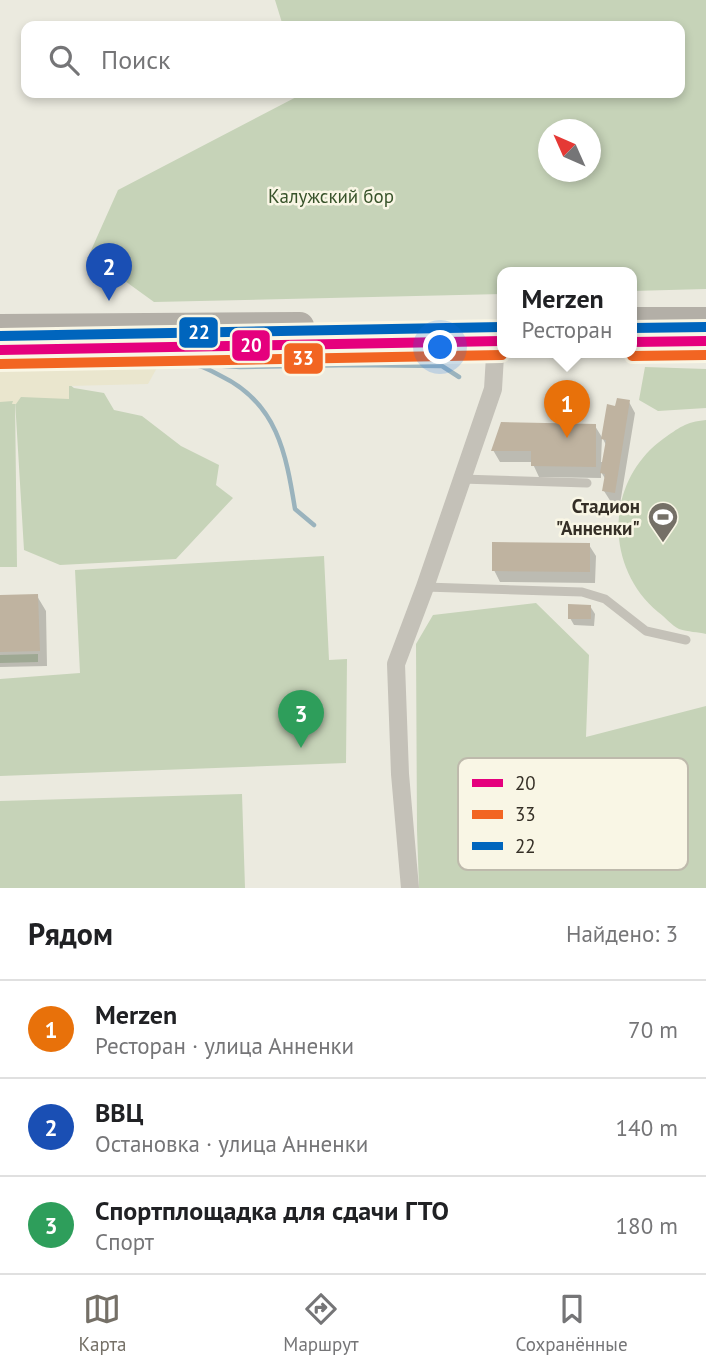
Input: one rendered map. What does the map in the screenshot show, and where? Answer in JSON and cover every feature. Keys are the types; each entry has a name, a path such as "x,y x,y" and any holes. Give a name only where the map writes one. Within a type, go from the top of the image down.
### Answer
{"main road":[{"path":"637,321 706,321"},
{"path":"0,328 497,336"},
{"path":"0,350 497,336"},
{"path":"637,342 706,341"}],"street":[{"path":"410,888 400,775 396,664 493,389 497,346"}],"lane":[{"path":"461,478 587,483"},
{"path":"425,587 582,592 605,599 646,631 686,640"}],"green space":[{"name":"Калужский бор","path":"275,0 706,0 706,289 637,291 637,267 497,267 497,294 154,302 89,255 118,190 294,98 685,98 685,21 281,21"},
{"path":"645,367 706,369 706,408 658,411 639,400"},
{"path":"0,370 65,381 74,388 104,393 114,410 142,416 181,446 219,465 216,485 233,498 176,559 60,565 24,550 15,400 17,567 0,567"},
{"name":"Стадион \"Анненки\"","path":"706,420 706,634 676,628 640,593 628,572 621,549 618,524 630,477 644,457 678,429"},
{"path":"324,556 329,660 347,659 346,763 0,776 0,679 80,673 75,570"},
{"path":"536,603 589,655 586,737 706,706 706,888 419,888 416,644 433,615"},
{"path":"38,654 38,662 0,663 0,655"},
{"path":"242,794 245,888 0,888 0,801"}],"shaded area":[{"path":"159,364 148,384 69,386 69,399 21,397 16,404 12,404 13,401 0,402 0,366"}],"building":[{"path":"617,398 630,400 615,493 602,491 605,474 600,473 606,440 601,439 607,404 615,406"},
{"path":"501,422 596,424 596,467 531,466 531,451 491,451"},
{"path":"492,542 590,543 590,572 492,571"},
{"path":"38,594 40,651 0,652 0,595"},
{"path":"568,604 591,605 591,619 568,619"}],"waterway":[{"path":"196,364 240,367 442,366 459,377"},
{"path":"190,365 206,368 240,387 267,415 276,432 288,468 295,509 314,525"}],"transit line":[{"name":"22","path":"0,336 497,327"},
{"name":"22","path":"637,328 706,327"},
{"name":"20","path":"0,350 497,341"},
{"name":"20","path":"637,342 706,341"},
{"name":"33","path":"0,364 497,355"},
{"name":"33","path":"637,356 706,355"}],"place":[{"name":"ВВЦ","path":"109,301"},
{"name":"Merzen","path":"567,438"},
{"name":"Стадион \"Анненки\"","path":"663,544"},
{"name":"Спортплощадка для сдачи ГТО","path":"301,748"}]}
